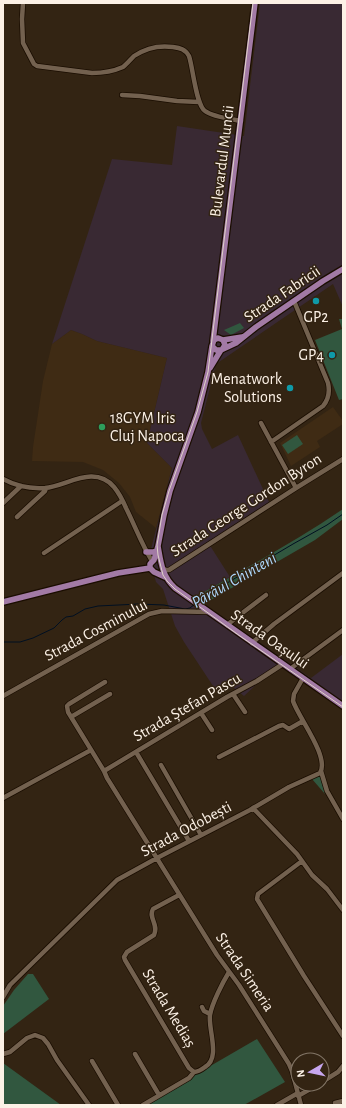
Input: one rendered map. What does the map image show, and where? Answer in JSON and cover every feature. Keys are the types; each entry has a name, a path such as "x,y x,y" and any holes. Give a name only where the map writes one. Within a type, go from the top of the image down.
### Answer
{"main road":[{"name":"Bulevardul Muncii","path":"153,560 170,491 198,412 208,372 255,3"},
{"name":"Strada Fabricii","path":"336,273 343,266"},
{"name":"Strada Fabricii","path":"222,349 236,343 242,337 294,301 343,269"},
{"name":"Bulevardul Muncii","path":"215,321 217,330 223,340"},
{"name":"Strada Fabricii","path":"223,340 242,337"},
{"path":"218,338 223,340 225,345 222,349 216,350 212,344 218,338"},
{"name":"Bulevardul Muncii","path":"208,372 222,349"},
{"name":"Bulevardul Muncii","path":"157,548 160,559"},
{"path":"146,552 153,552 157,548"},
{"path":"150,568 150,564 153,560 160,559 165,577"},
{"path":"150,568 156,573 161,572 163,569"},
{"path":"4,600 118,573 150,568"},
{"name":"Strada Oașului","path":"156,573 165,577 172,586 203,609 343,706"}],"street":[{"path":"23,3 23,43 34,64 40,68 92,73 122,67 136,55 152,48 162,46 182,49 189,56 194,73 199,102 203,110 210,114 241,121"},
{"path":"122,95 199,102"},
{"path":"271,442 323,406 327,402 329,394 328,383 294,301"},
{"path":"261,423 296,488"},
{"name":"Strada George Gordon Byron","path":"163,569 170,569 343,459"},
{"path":"3,479 21,486 33,488 46,488 76,478 92,477 103,479 114,488 122,501 146,552 153,560"},
{"path":"3,503 21,486"},
{"path":"17,517 45,491 46,488"},
{"path":"44,553 122,501"},
{"path":"252,642 343,573"},
{"path":"227,625 266,595"},
{"name":"Strada Cosminului","path":"3,696 149,614 162,611 208,612"},
{"path":"290,669 343,630"},
{"name":"Strada Ștefan Pascu","path":"104,771 257,681 283,664"},
{"path":"303,678 293,698 294,704 319,751 322,765 321,771 327,791 343,819"},
{"path":"106,682 69,704 67,709 71,717 110,694"},
{"path":"233,694 245,712"},
{"path":"201,713 212,730"},
{"name":"Strada Simeria","path":"71,717 107,778 158,858 179,895 289,1064 301,1105"},
{"path":"219,757 280,725 283,725 289,729 303,721"},
{"path":"3,798 91,750"},
{"path":"136,752 189,841"},
{"path":"161,765 201,835"},
{"name":"Strada Odobești","path":"3,997 10,985 118,880 321,771"},
{"path":"253,808 297,854 343,910"},
{"path":"302,861 258,894 257,899 343,1036"},
{"name":"Strada Mediaș","path":"179,895 153,909 151,914 155,925 154,935 127,952 124,957 189,1068 194,1072"},
{"path":"143,1105 189,1078 194,1072 199,1071 212,1061 213,1048 210,1014 229,972"},
{"path":"202,1007 204,1011 210,1014"},
{"path":"3,1054 10,1052 27,1038 35,1035 43,1038 90,1105"},
{"path":"134,1054 158,1095"},
{"path":"92,1061 118,1105"},
{"path":"330,1077 338,1072 343,1066"},
{"path":"277,1105 304,1092"},
{"path":"335,1103 343,1101"}],"shaded area":[{"path":"260,3 343,3 343,307 333,284 216,364 201,423 202,429 212,449 238,435 269,502 209,544 230,577 197,596 204,604 311,678 343,654 343,702 311,680 278,664 244,696 234,688 225,690 215,689 175,626 163,589 156,582 150,564 151,549 172,468 147,443 167,358 97,341 71,330 52,344 112,159 172,165 177,126 244,136"},
{"path":"71,330 97,341 167,358 147,443 172,468 156,528 136,512 130,497 119,483 103,470 83,462 32,461 43,381 52,344"},
{"path":"333,407 343,421 343,424 317,441 320,447 291,466 280,443"}],"green space":[{"path":"339,319 343,319 343,399 339,400 315,340 342,329"},
{"path":"240,323 244,328 231,335 224,330"},
{"path":"297,435 303,444 288,454 282,445"},
{"path":"343,509 343,519 315,540 204,604 197,596 289,543"},
{"path":"320,775 325,794 312,779"},
{"path":"28,974 33,974 49,999 3,1034 3,1006"},
{"path":"257,1039 285,1082 244,1105 143,1105"},
{"path":"3,1063 61,1105 3,1105"}],"waterway":[{"name":"Pârâul Chinteni","path":"199,601 343,514"},
{"name":"Pârâul Chinteni","path":"3,642 20,642 33,638 54,628 66,617 73,616 85,609 98,606 139,604 164,605 185,609 190,608 195,604"}],"tram line":[{"path":"253,3 208,372 197,412 162,515 157,545 158,555 163,575 175,589 343,707"}],"place":[{"name":"GP2","path":"316,301"},
{"name":"GP4","path":"332,355"},
{"name":"Menatwork Solutions","path":"290,388"},
{"name":"18GYM Iris Cluj Napoca","path":"102,427"}]}
